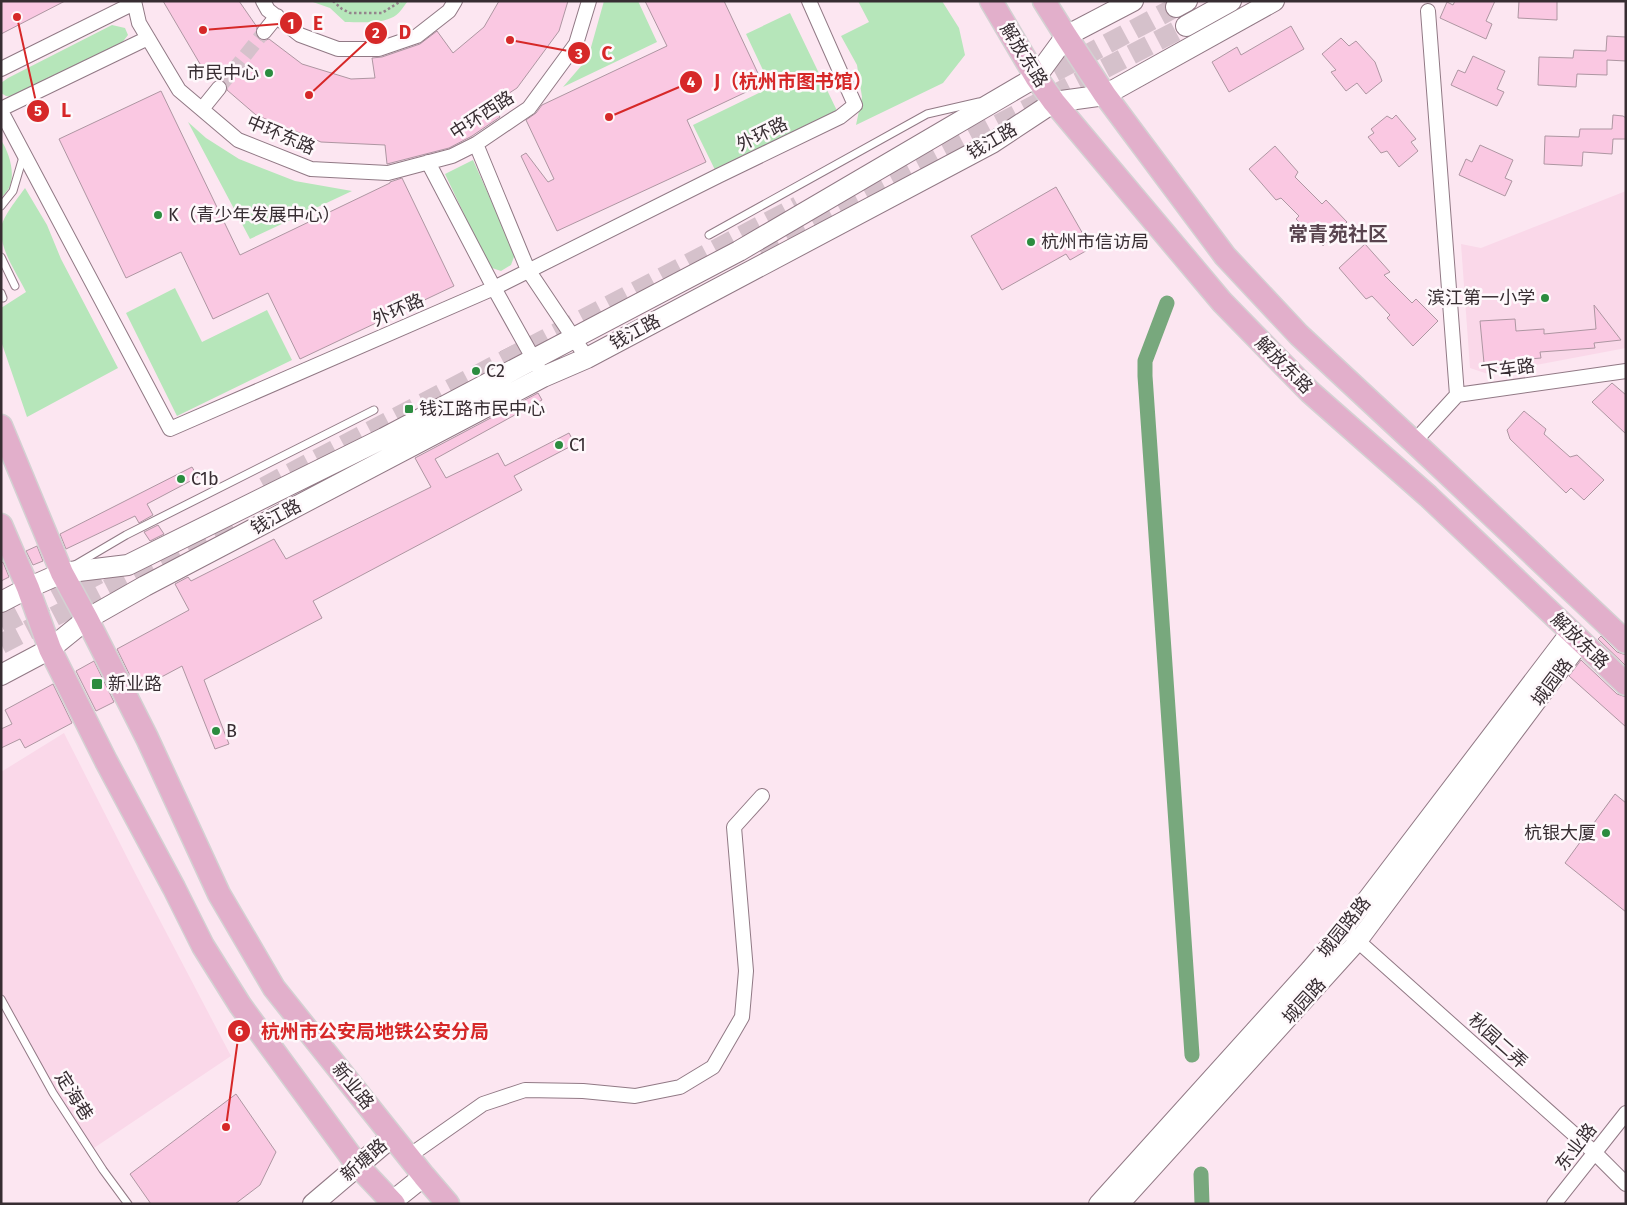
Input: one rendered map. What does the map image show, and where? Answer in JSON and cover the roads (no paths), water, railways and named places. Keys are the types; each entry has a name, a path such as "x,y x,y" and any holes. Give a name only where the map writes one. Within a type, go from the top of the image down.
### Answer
{"main road":[{"name":"解放东路","path":"992,1 1036,77 1054,102 1222,302 1310,392 1428,496 1626,684"},
{"name":"解放东路","path":"1044,1 1105,95 1225,256 1299,336 1626,642"},
{"name":"钱江路","path":"1,602 62,573 128,565 384,438 740,251 1036,77 1066,36 1133,1"},
{"path":"1186,26 1231,1"},
{"name":"钱江路","path":"1,675 50,649 87,618 162,577 543,377 587,358 992,143 1054,102 1105,95 1274,1"},
{"name":"新业路","path":"1,426 62,573 87,618 155,756 219,894 274,988 448,1204"},
{"path":"1,525 28,588 50,649 106,762 204,946 240,1005 358,1166 392,1203 424,1176"},
{"name":"新塘路","path":"313,1204 393,1136"}],"street":[{"path":"263,1 268,10 300,35 338,49 379,49 417,36 449,12 455,1"},
{"name":"中环西路","path":"452,156 476,144 529,108 576,44 589,1"},
{"name":"外环路","path":"1,110 170,429 494,288 840,117 855,105 809,1"},
{"path":"1,69 134,2"},
{"name":"中环东路","path":"134,2 139,23 179,90 238,140 311,169 388,174 452,156"},
{"path":"1414,442 1457,395 1428,11"},
{"path":"264,32 277,16"},
{"path":"1,110 148,38"},
{"path":"202,109 219,88"},
{"path":"476,144 528,270 587,358"},
{"path":"428,162 543,377"},
{"name":"下车路","path":"1457,395 1626,372"},
{"name":"城园路路","path":"1098,1204 1310,970 1576,637"},
{"name":"城园路","path":"1120,1204 1358,941 1576,637"},
{"path":"409,1156 483,1104 525,1090 583,1091 635,1096 680,1087 713,1067 742,1017 746,971 734,827 762,796"},
{"name":"秋园二弄","path":"1344,929 1595,1153 1626,1184"},
{"name":"东业路","path":"1554,1204 1626,1113"}],"lane":[{"path":"710,235 927,114 1004,96"},
{"path":"1,206 13,191 24,154"},
{"path":"1,257 14,286"},
{"path":"62,573 126,535 374,410"},
{"name":"定海巷","path":"1,999 53,1093 103,1170 128,1204"}],"waterway":[{"path":"1167,303 1145,361 1145,376 1192,1055"},
{"path":"1201,1174 1202,1204"}],"tunnel":[{"path":"1028,86 1176,7"},
{"path":"759,249 1186,26"},
{"path":"219,88 264,32"},
{"path":"264,487 798,206"},
{"path":"1,644 237,522"},
{"path":"1,625 110,568"}],"place":[{"name":"L","path":"17,17"},
{"name":"E","path":"203,30"},
{"name":"C","path":"510,40"},
{"name":"市民中心","path":"269,73"},
{"name":"D","path":"309,95"},
{"name":"J（杭州市图书馆）","path":"609,117"},
{"name":"K（青少年发展中心）","path":"158,215"},
{"name":"杭州市信访局","path":"1031,242"},
{"name":"滨江第一小学","path":"1545,298"},
{"name":"C2","path":"476,371"},
{"name":"钱江路市民中心","path":"409,409"},
{"name":"C1","path":"559,445"},
{"name":"C1b","path":"181,479"},
{"name":"新业路","path":"97,684"},
{"name":"B","path":"216,731"},
{"name":"杭银大厦","path":"1606,833"},
{"name":"杭州市公安局地铁公安分局","path":"226,1127"}],"district":[{"name":"常青苑社区","path":"1338,234"}]}
